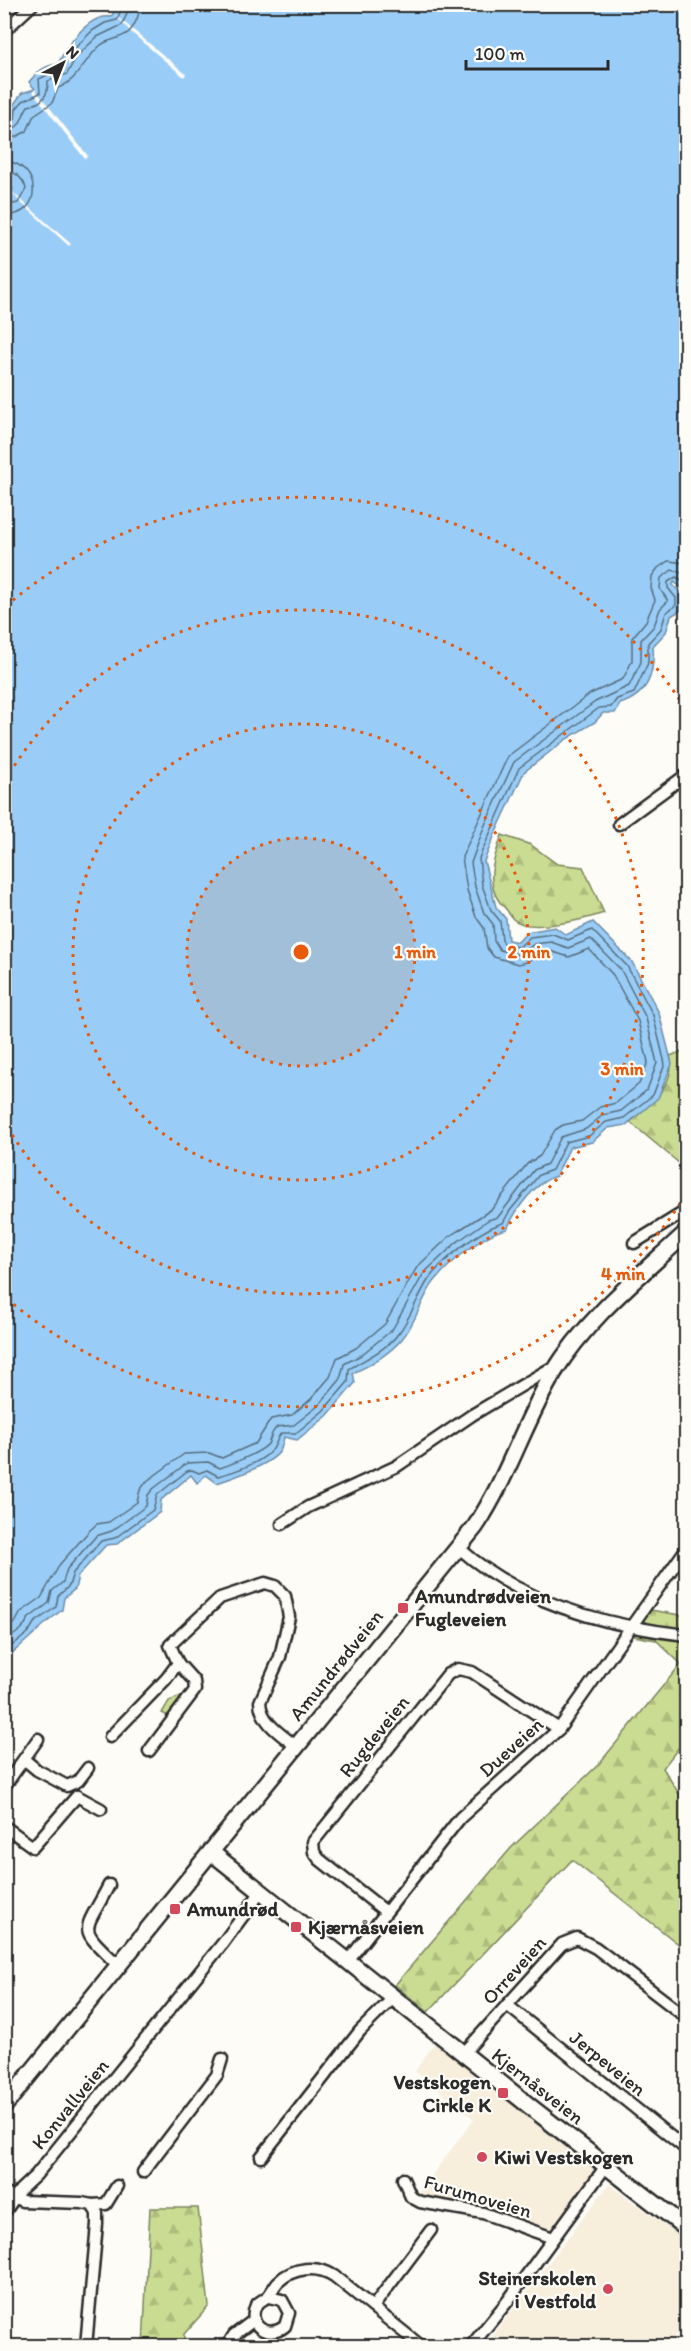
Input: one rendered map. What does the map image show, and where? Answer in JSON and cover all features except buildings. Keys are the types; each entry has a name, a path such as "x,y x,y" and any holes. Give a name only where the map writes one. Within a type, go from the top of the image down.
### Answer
{"main road":[{"name":"Amundrødveien","path":"4,2106 459,1548 495,1495 555,1371 591,1324 687,1233"},
{"name":"Kjernåsveien","path":"212,1852 260,1893 463,2054 686,2227"}],"street":[{"path":"4,31 33,4"},
{"path":"619,824 687,775"},
{"path":"634,1243 687,1211"},
{"path":"282,1524 308,1507 397,1466 472,1415 548,1370 555,1371"},
{"path":"459,1548 482,1566 534,1595 574,1612 631,1628 687,1635"},
{"name":"Dueveien","path":"347,1962 464,1813 559,1729 687,1549"},
{"path":"149,1751 195,1690 194,1681 178,1663 170,1645 220,1598 265,1583 275,1586 285,1596 289,1617 280,1657 260,1701 260,1710 269,1724 297,1747"},
{"path":"111,1737 166,1679 178,1663"},
{"name":"Rugdeveien","path":"386,1912 320,1859 314,1852 313,1842 448,1674 458,1668 472,1672 559,1729"},
{"path":"4,1787 38,1739"},
{"path":"25,1760 37,1770 67,1786 80,1779 88,1768"},
{"path":"4,1826 33,1847 77,1796 101,1809"},
{"path":"109,1885 91,1915 87,1930 92,1941 119,1966"},
{"name":"Konvallveien","path":"4,2213 9,2196 36,2175 260,1893"},
{"name":"Orreveien","path":"463,2054 562,1944 576,1938 604,1955 687,2017"},
{"path":"261,2157 360,2031 393,1998"},
{"name":"Jerpeveien","path":"507,2005 687,2149"},
{"path":"143,2172 217,2075 222,2059"},
{"name":"Furumoveien","path":"471,2346 507,2302 606,2166"},
{"name":"Furumoveien","path":"403,2179 411,2197 420,2202 483,2213 553,2238"},
{"path":"9,2196 92,2205 106,2204 117,2186"},
{"path":"86,2346 97,2224 97,2213 92,2205"},
{"path":"372,2307 431,2230"},
{"path":"269,2297 282,2300 289,2313 285,2326 280,2331 268,2333 259,2328 254,2320 256,2305 269,2297 273,2288 285,2276 301,2270 319,2269 334,2276 421,2346"},
{"path":"227,2346 234,2335 254,2320"}],"shaded area":[{"path":"435,2042 598,2172 550,2234 469,2213 412,2202 474,2119 415,2071"},
{"name":"Steinerskolen i Vestfold","path":"609,2184 686,2241 686,2328 662,2346 485,2346"}],"green space":[{"path":"502,835 531,845 557,864 583,867 604,913 584,919 544,925 531,925 513,919 498,900 492,882 493,864"},
{"path":"686,1050 686,1169 630,1122 659,1094 665,1085 671,1066 670,1056"},
{"path":"650,1610 686,1616 686,1738 663,1768 686,1805 686,1860 680,1868 686,1878 686,1950 572,1860 428,2012 395,1985 511,1848 598,1765 681,1664 656,1640 633,1636"},
{"path":"184,1695 168,1716 162,1713 169,1701"},
{"path":"150,2208 198,2208 209,2306 184,2334 184,2346 143,2346"}],"water":[{"path":"118,5 686,5 686,591 674,582 673,585 683,595 681,610 671,616 666,632 653,646 653,666 643,689 630,700 620,704 615,713 603,713 595,722 565,740 524,772 484,861 496,907 506,919 508,940 518,942 527,932 555,927 566,935 593,922 632,962 659,1013 672,1064 658,1098 626,1125 608,1128 592,1142 570,1147 556,1176 541,1184 527,1197 507,1229 477,1243 448,1267 429,1289 402,1339 379,1359 353,1373 355,1383 327,1416 297,1440 284,1437 281,1449 275,1456 251,1470 217,1483 206,1475 197,1483 191,1475 161,1500 160,1512 117,1544 106,1545 78,1576 75,1589 64,1598 62,1610 5,1659 4,190 9,194 13,189 5,182 5,116 11,114 9,111 22,93 35,89 29,82 35,75 45,67 58,64 79,33 95,20 111,17"}],"pier":[{"path":"114,14 186,74 184,77 132,33"},
{"path":"35,89 88,156 85,159 33,92"},
{"path":"11,191 71,244 69,246"}],"place":[{"name":"Amundrødveien Fugleveien","path":"403,1608"},
{"name":"Amundrød","path":"175,1909"},
{"name":"Kjærnåsveien","path":"296,1927"},
{"name":"Vestskogen Cirkle K","path":"503,2093"},
{"name":"Kiwi Vestskogen","path":"482,2157"},
{"name":"Steinerskolen i Vestfold","path":"608,2289"}]}
